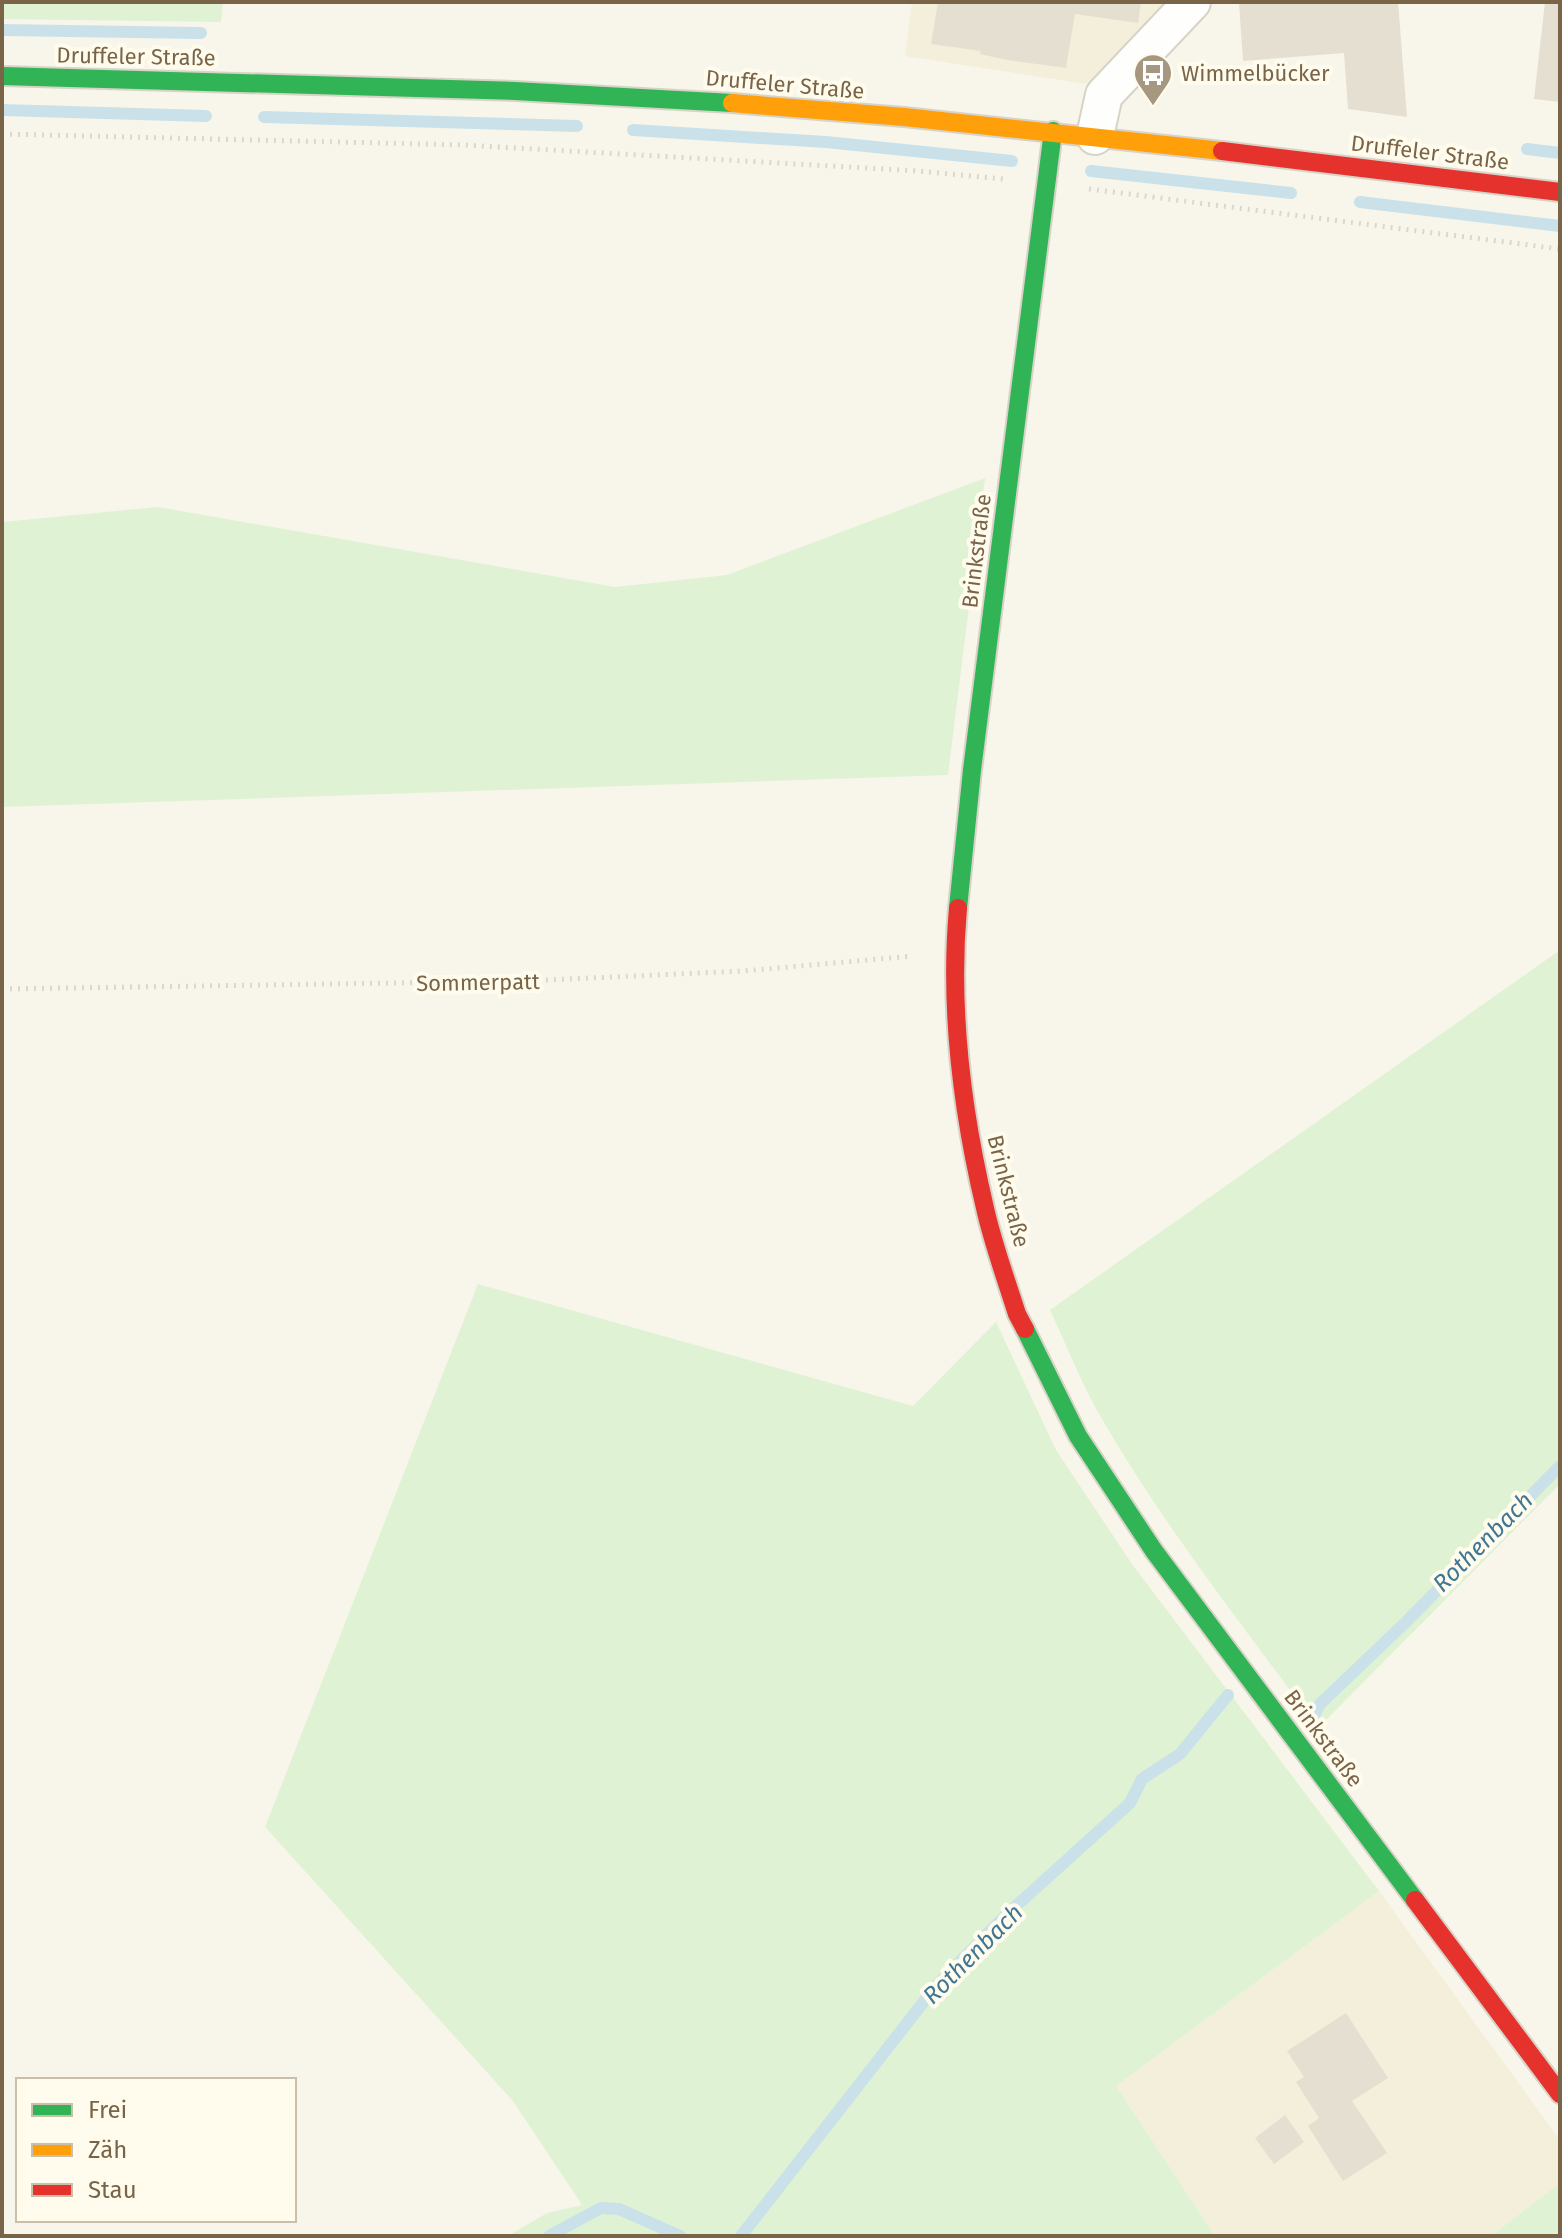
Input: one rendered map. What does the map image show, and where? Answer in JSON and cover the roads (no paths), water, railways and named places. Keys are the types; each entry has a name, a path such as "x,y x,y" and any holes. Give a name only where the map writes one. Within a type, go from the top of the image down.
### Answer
{"street":[{"path":"1095,136 1104,95 1192,2"},
{"name":"Druffeler Straße","path":"2,76 465,89 705,101 1053,131 1560,192"},
{"name":"Brinkstraße","path":"1053,131 972,770 954,953 957,1031 965,1105 985,1209 1017,1314 1078,1436 1154,1551 1560,2094"}],"waterway":[{"path":"2,30 201,33"},
{"path":"2,110 206,116"},
{"path":"264,117 577,126"},
{"path":"633,130 826,142 1012,161"},
{"path":"1527,149 1560,153"},
{"path":"1091,171 1291,193"},
{"path":"1360,202 1560,226"},
{"name":"Rothenbach","path":"1310,1723 1320,1704 1560,1466"},
{"name":"Rothenbach","path":"741,2236 936,1986 1006,1915 1130,1803 1142,1779 1180,1754 1228,1695"},
{"name":"Rothenbach","path":"549,2236 601,2208 619,2209 680,2236"}],"place":[{"name":"Wimmelbücker","path":"1153,107"}]}
